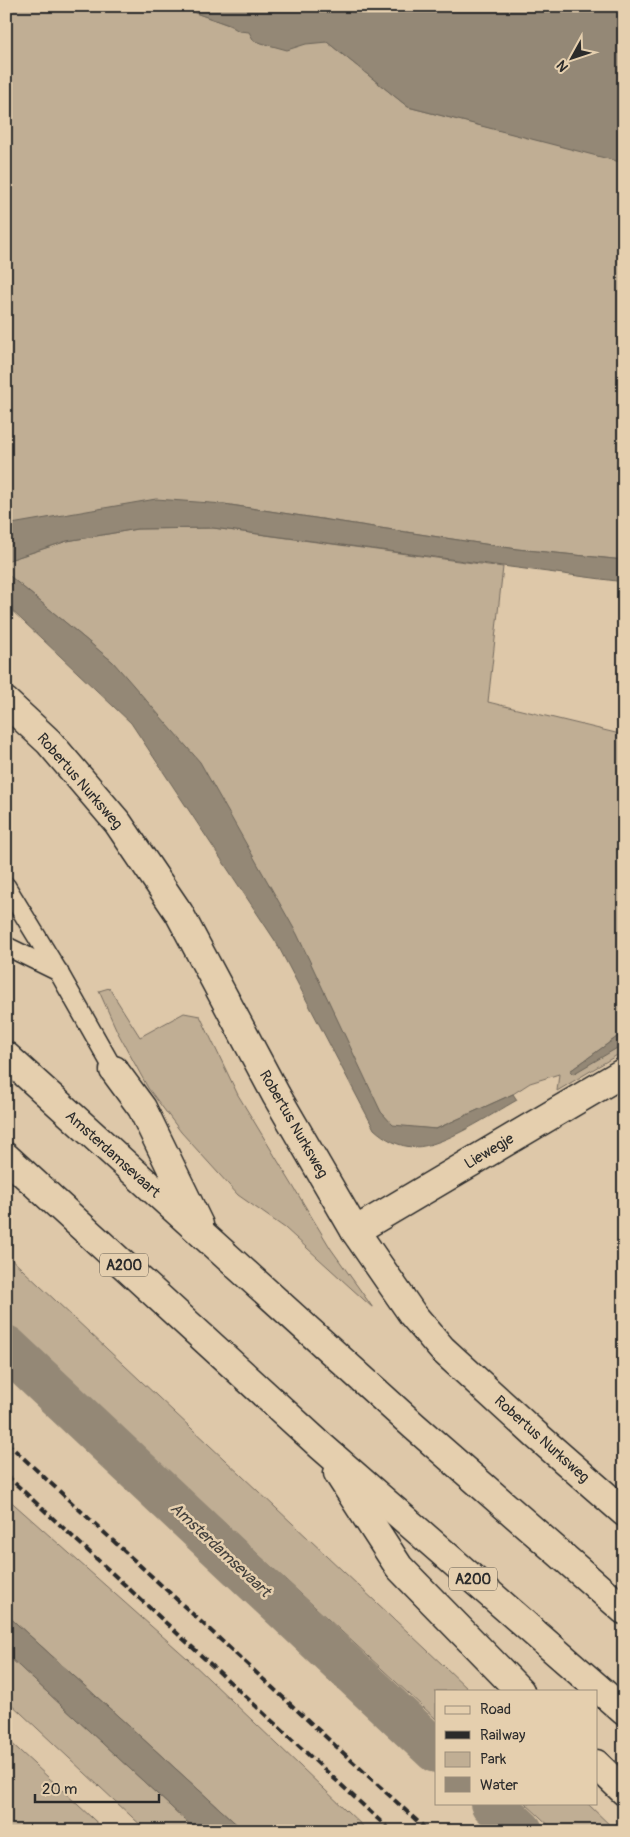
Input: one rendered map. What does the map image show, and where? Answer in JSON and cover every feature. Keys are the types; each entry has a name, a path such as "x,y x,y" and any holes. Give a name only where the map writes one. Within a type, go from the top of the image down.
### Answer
{"main road":[{"name":"Robertus Nurksweg","path":"6,702 49,742 118,823 179,913 276,1095 355,1230 413,1315 442,1349 624,1512"},
{"name":"Amsterdamsevaart","path":"6,1056 414,1426 624,1610"},
{"path":"114,1070 142,1108 205,1237"},
{"name":"Liewegje","path":"355,1230 624,1072"},
{"name":"A200","path":"6,1157 321,1446 624,1711"},
{"name":"A200","path":"321,1446 399,1568 519,1690"},
{"path":"598,1766 624,1791"}],"lane":[{"path":"6,886 59,972 114,1070"},
{"path":"6,946 59,972"}],"green space":[{"path":"6,6 176,6 229,25 327,42 408,107 624,162 624,560 517,549 224,504 6,532"},
{"path":"213,528 503,567 488,702 624,735 624,1032 570,1071 624,1043 624,1051 557,1091 559,1074 530,1083 513,1094 436,1129 393,1126 381,1112 113,662 6,573 6,561 67,541 137,529"},
{"path":"109,988 140,1037 184,1013 200,1016 238,1095 331,1249 373,1308 285,1228 238,1195 181,1132 148,1088 117,1031 99,991"},
{"path":"6,1254 469,1690 435,1690 435,1718 6,1321"},
{"path":"6,1497 187,1658 368,1831 244,1831 6,1614"},
{"path":"6,1654 197,1831 147,1831 6,1699"},
{"path":"6,1738 106,1831 6,1831"},
{"path":"526,1804 588,1804 616,1831 555,1831"}],"water":[{"path":"176,6 624,6 624,163 408,107 327,42 306,44 287,50 254,41 249,32 239,31 229,25"},
{"path":"156,499 224,504 517,549 624,560 624,582 213,528 137,529 67,541 6,561 6,525"},
{"path":"6,573 113,662 200,762 297,934 381,1112 393,1125 436,1129 513,1094 517,1100 467,1129 426,1146 409,1147 398,1144 374,1129 276,942 131,723 6,605"},
{"path":"624,1032 624,1044 573,1074 570,1071"},
{"path":"6,1614 244,1831 197,1831 6,1654"}],"waterway":[{"name":"Amsterdamsevaart","path":"6,1347 435,1750"},
{"name":"Amsterdamsevaart","path":"493,1804 521,1831"}],"railway":[{"path":"6,1442 428,1831"},
{"path":"6,1475 391,1831"}]}
